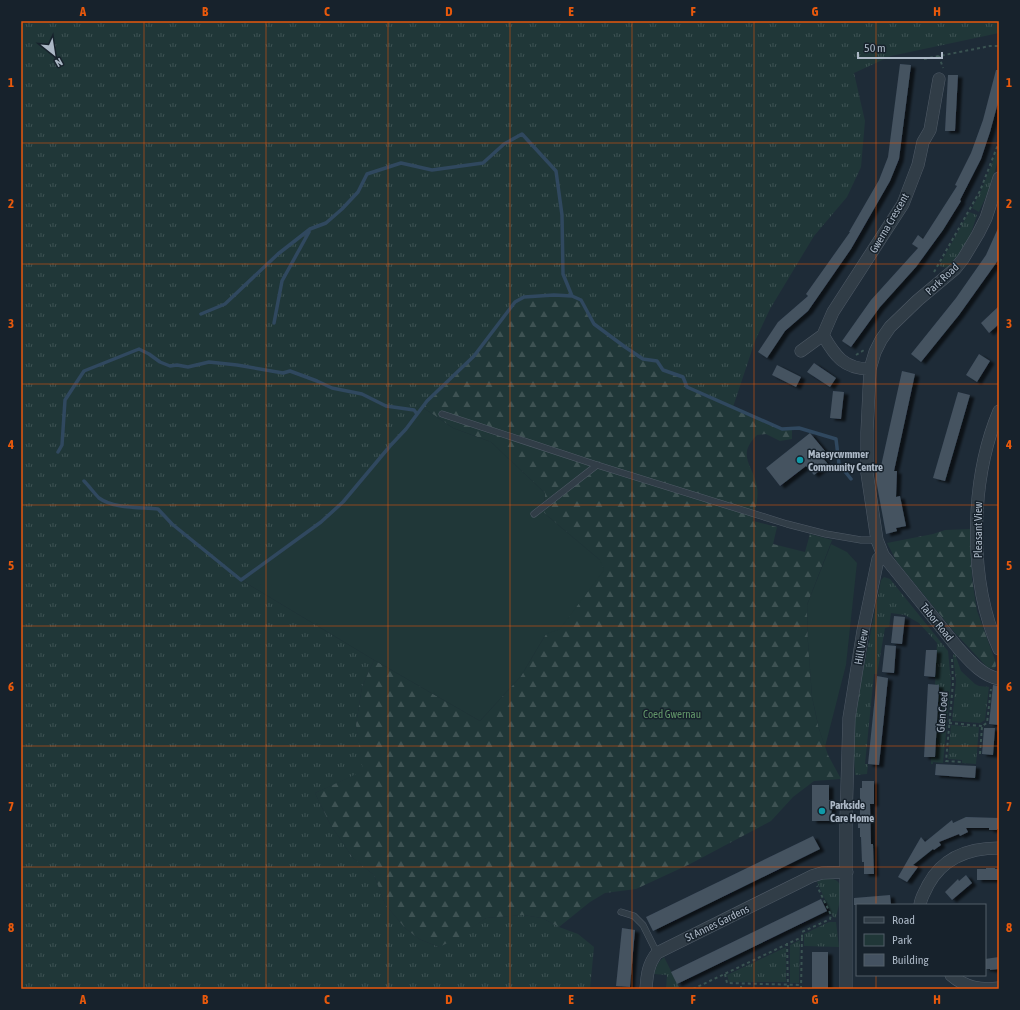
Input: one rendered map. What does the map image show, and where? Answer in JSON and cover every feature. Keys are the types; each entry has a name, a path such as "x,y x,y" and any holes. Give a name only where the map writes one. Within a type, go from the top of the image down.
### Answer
{"street":[{"name":"Gwerna Crescent","path":"801,351 822,335 833,312 903,204 918,165 923,142 930,130 942,76"},
{"name":"Park Road","path":"870,369 875,352 890,327 918,300 956,269 963,259 986,218 999,178"},
{"path":"822,335 832,352 841,360 854,367 870,369 867,473 877,540 883,555"},
{"name":"Pleasant View","path":"999,411 983,462 977,517 979,578 986,612 999,649"},
{"name":"Tabor Road","path":"883,555 958,648 981,671 995,678"},
{"name":"Hill View","path":"846,989 852,930 847,872 846,821 849,718 863,631 878,559 883,555"},
{"path":"920,904 921,898 931,880 940,868 955,857 967,852 999,848"},
{"name":"St Annes Gardens","path":"657,953 812,876 822,873 847,872"},
{"path":"646,989 648,970 651,960 657,953"},
{"path":"952,976 956,980 974,988 999,988"}],"lane":[{"path":"442,414 597,465 787,524 861,540 877,540"},
{"path":"534,514 597,465"},
{"path":"621,912 634,916 643,925 657,953"}],"path":[{"path":"924,59 990,46 999,46"},
{"path":"939,56 942,76"},
{"path":"934,275 935,270 980,191 999,142"},
{"path":"969,209 974,212"},
{"path":"854,356 865,349"},
{"name":"Glen Coed","path":"952,654 953,683 946,761 961,762"},
{"path":"949,723 982,726 987,723 995,678"},
{"path":"980,754 982,726"},
{"path":"801,989 802,932 830,919 831,915 812,876"},
{"path":"693,989 699,988 802,937"},
{"path":"788,943 788,989"},
{"path":"725,974 727,983 801,985"},
{"path":"741,984 741,989"}],"green space":[{"path":"21,21 999,21 999,33 891,56 854,73 865,121 861,167 847,197 814,236 770,309 755,341 733,407 687,387 683,377 663,370 657,361 643,359 625,347 594,324 581,300 572,296 554,295 524,297 515,302 474,356 417,414 406,429 343,502 321,522 241,580 374,660 362,687 356,725 364,771 315,793 330,824 353,858 374,875 385,904 405,928 419,939 439,947 458,937 486,918 523,915 542,918 559,927 578,934 594,947 590,989 21,989"},
{"path":"999,146 999,154 995,171 979,212 972,208 981,191"},
{"path":"969,212 977,215 963,250 948,268 939,266"},
{"name":"Coed Gwernau","path":"554,295 572,296 581,300 594,324 643,359 657,361 663,370 683,377 687,387 782,429 792,428 792,439 780,441 766,434 757,435 751,442 748,449 748,460 755,479 758,495 753,521 777,527 773,544 805,552 810,534 832,540 807,605 808,642 812,697 819,729 828,755 841,779 814,781 793,797 771,821 690,864 636,889 605,893 590,902 559,927 542,918 523,915 486,918 458,938 439,947 419,939 405,928 385,904 374,875 353,858 330,824 315,793 363,771 356,725 362,687 374,660 480,721 521,676 546,634 600,560 544,513 545,493 491,442 453,428 422,407 474,356 515,302 524,297"},
{"path":"422,407 453,428 491,442 545,493 544,513 600,560 604,570 560,629 546,634 521,676 480,721 374,660 241,580 321,522 343,502 406,429"},
{"path":"970,529 972,579 977,611 995,660 996,666 994,669 987,667 956,634 897,562 887,543 933,534 945,530"},
{"path":"831,544 847,552 857,563 846,665 825,747 819,729 812,697 807,605"},
{"path":"884,577 890,579 948,651 951,683 943,763 933,762 933,764 931,764 931,757 935,757 939,691 939,685 935,685 937,643 919,623 905,615 891,613 889,627 885,628 877,674 874,674 865,764 868,764 867,774 855,775 853,736 857,702 881,580"},
{"path":"955,654 961,671 975,684 989,687 985,720 980,723 952,721 956,681 953,655"},
{"path":"951,725 979,727 976,764 962,763 962,760 948,759"},
{"path":"823,878 832,878 840,885 841,897 836,918 833,917 817,882"},
{"path":"829,922 836,922 839,947 804,946 804,934"},
{"path":"800,940 799,983 790,983 790,945"},
{"path":"786,947 786,982 729,982 727,975"},
{"path":"664,957 680,989 666,989 667,975 654,974 660,961"}],"building":[{"path":"900,64 911,65 899,159 890,181 851,249 808,311 785,331 767,358 758,352 778,322 808,296 806,294 850,232 879,180 888,157"},
{"path":"996,70 999,70 999,99 981,159 960,200 961,201 943,230 916,267 880,307 851,347 842,341 871,300 918,248 912,244 918,235 923,239 957,186 955,185 971,153 983,120"},
{"path":"948,75 958,75 955,131 945,131"},
{"path":"999,226 999,259 959,315 921,362 911,354 956,298 986,255"},
{"path":"999,306 999,324 989,333 981,323"},
{"path":"979,354 990,361 977,382 966,375"},
{"path":"814,363 836,378 830,387 807,372"},
{"path":"777,365 801,377 796,387 772,375"},
{"path":"902,371 915,374 894,471 897,471 896,497 900,496 906,526 896,528 897,531 886,534 876,480 876,466 881,466"},
{"path":"833,391 844,392 841,419 830,418"},
{"path":"958,392 970,395 945,481 933,478"},
{"name":"Maesycwmmer Community Centre","path":"810,433 825,451 820,455 828,464 814,475 806,466 780,486 766,468"},
{"path":"894,616 905,617 902,644 891,643"},
{"path":"885,645 896,646 894,673 882,672"},
{"path":"926,650 937,650 935,677 924,676"},
{"path":"877,676 888,678 879,765 868,764"},
{"path":"928,684 939,685 935,757 924,757"},
{"path":"993,685 999,686 999,725 989,724"},
{"path":"984,728 995,728 993,755 982,754"},
{"path":"936,764 976,766 975,778 935,775"},
{"path":"862,781 874,781 874,804 870,804 871,844 873,844 874,874 864,874 864,862 862,862 861,837 860,828 858,828 858,819 860,819 860,788 862,788"},
{"name":"Parkside Care Home","path":"812,785 829,785 829,800 832,800 831,821 812,821"},
{"path":"966,817 999,818 999,829 989,830 989,828 966,828 968,832 939,842 941,845 934,850 933,849 913,865 918,867 907,882 898,877 921,837 925,842 952,820 953,823"},
{"path":"813,836 820,849 653,931 646,917"},
{"path":"977,869 999,869 999,880 977,880"},
{"path":"966,875 972,883 952,900 945,892 958,879 959,881"},
{"path":"890,895 891,904 854,905 854,898"},
{"path":"821,899 827,911 677,984 671,972"},
{"path":"622,928 635,930 630,987 616,986"},
{"path":"812,952 828,952 828,989 812,989"},
{"path":"999,957 999,969 986,969 986,959"}],"waterway":[{"path":"201,314 225,304 278,254 310,229 326,223 358,192 367,174 401,163 432,170 483,163 504,144 522,134 556,171 562,215 563,274 572,296"},
{"path":"274,323 282,281 309,232"},
{"path":"84,481 99,498 105,502 127,507 158,509 172,524 241,580 321,522 343,502 406,429 427,401 474,356 515,302 524,297 554,295 572,296 581,300 594,324 643,359 657,361 663,370 683,377 687,387 782,429 799,428 836,439 839,464 851,479"},
{"path":"58,452 62,445 65,400 84,371 139,349 160,362 170,366 177,365 188,367 209,362 283,373 290,371 332,388 362,394 386,406 414,410 417,414"}],"place":[{"name":"Maesycwmmer Community Centre","path":"800,460"},
{"name":"Parkside Care Home","path":"822,811"}]}
